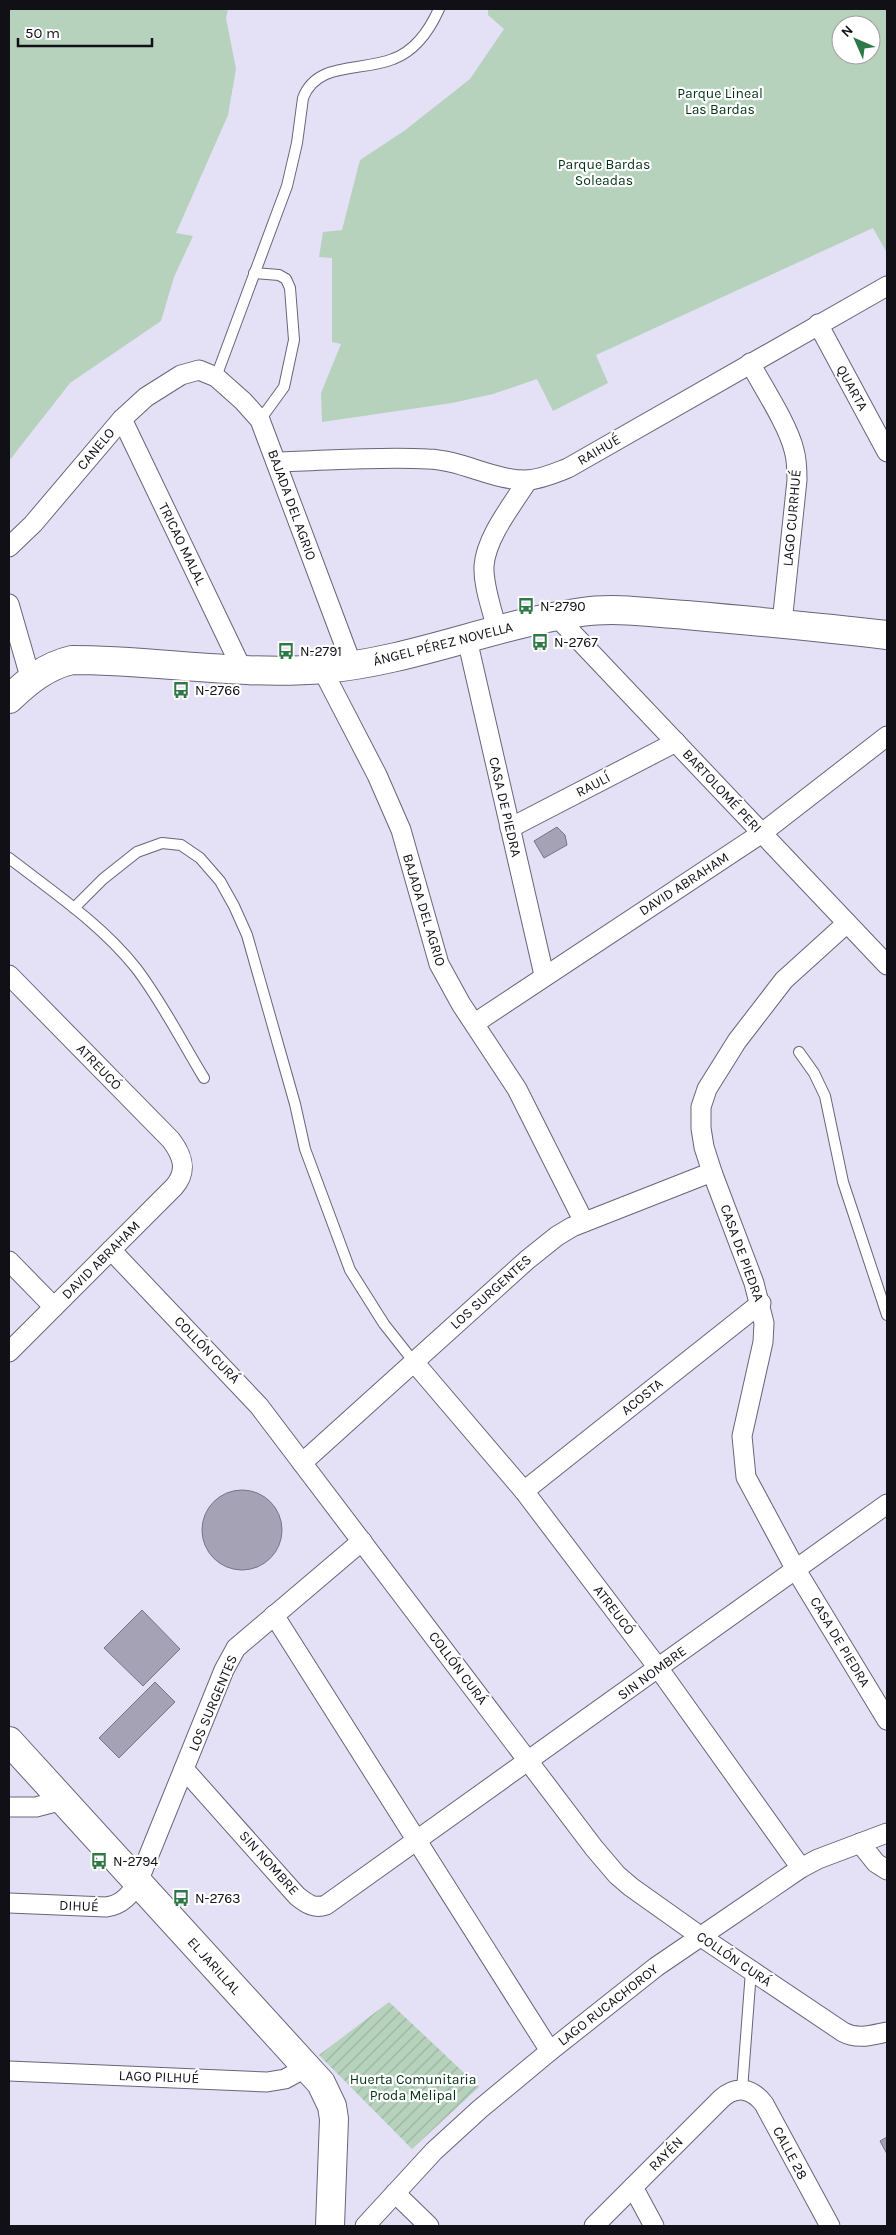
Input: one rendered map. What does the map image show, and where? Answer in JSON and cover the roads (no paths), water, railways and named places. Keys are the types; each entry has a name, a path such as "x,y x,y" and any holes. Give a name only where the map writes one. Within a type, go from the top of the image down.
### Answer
{"main road":[{"name":"ÁNGEL PÉREZ NOVELLA","path":"9,699 31,680 58,664 72,660 242,669 322,669 394,658 558,616 607,610 782,623 887,635"},
{"name":"EL JARILLAL","path":"9,1741 307,2067 328,2094 333,2112 330,2226"}],"street":[{"name":"RAIHUÉ","path":"276,462 427,458 456,463 500,476 528,480 548,476 568,468 887,286"},
{"name":"QUARTA","path":"818,324 887,452"},
{"name":"LAGO CURRHUÉ","path":"750,363 788,434 797,464 797,480 782,623"},
{"name":"CANELO","path":"9,547 30,528 122,419 146,397 181,375 207,374"},
{"name":"BAJADA DEL AGRIO","path":"207,374 243,401 260,420 352,665"},
{"name":"TRICAO MALAL","path":"122,419 242,669"},
{"path":"497,631 484,567 486,556 495,533 528,480"},
{"path":"9,604 31,680"},
{"name":"BARTOLOMÉ PERI","path":"558,616 887,965"},
{"name":"CASA DE PIEDRA","path":"467,639 544,976"},
{"name":"BAJADA DEL AGRIO","path":"322,669 390,803 401,830 439,964 448,984 517,1090 584,1222"},
{"name":"RAULÍ","path":"510,828 676,742"},
{"name":"DAVID ABRAHAM","path":"474,1024 762,833 885,742"},
{"name":"CASA DE PIEDRA","path":"847,923 784,980 716,1071 707,1089 702,1107 702,1137 712,1172 761,1303 764,1322 763,1342 742,1436 746,1477 796,1570 887,1720"},
{"name":"ATREUCÓ","path":"9,975 171,1140 184,1163"},
{"name":"DAVID ABRAHAM","path":"9,1352 179,1181 184,1163"},
{"name":"LOS SURGENTES","path":"302,1463 543,1246 557,1236 584,1222 712,1172"},
{"name":"COLLÓN CURÁ","path":"111,1250 241,1385 528,1762 617,1875 700,1936 850,2035 866,2037 887,2032"},
{"path":"9,1261 54,1307"},
{"name":"ACOSTA","path":"524,1491 761,1303"},
{"name":"ATREUCÓ","path":"414,1362 524,1491 659,1668 801,1868"},
{"name":"SIN NOMBRE","path":"184,1768 298,1896 310,1905 318,1908 326,1905 887,1504"},
{"name":"LOS SURGENTES","path":"138,1882 230,1658 246,1639 362,1542"},
{"path":"274,1615 550,2051"},
{"path":"9,1807 36,1807 63,1800"},
{"name":"LAGO RUCACHOROY","path":"365,2226 395,2192 456,2130 632,1984 801,1868 818,1859 887,1833"},
{"path":"860,1842 876,1863 887,1870"},
{"name":"DIHUÉ","path":"9,1903 114,1906 126,1898 138,1882"},
{"name":"LAGO PILHUÉ","path":"9,2071 268,2082 285,2079 307,2067"},
{"name":"RAYÉN","path":"594,2226 726,2094 742,2090"},
{"name":"CALLE 28","path":"742,2090 751,2091 764,2104 830,2226"},
{"path":"633,2187 654,2226"},
{"path":"395,2192 429,2226"}],"lane":[{"path":"207,374 254,274 293,164 303,98 307,88 313,80 321,75 375,65 395,59 424,36 439,9"},
{"path":"254,274 279,275 286,279 290,288 294,340 284,387 260,420"},
{"path":"74,908 103,879 137,852 162,843 181,845 200,858 220,881 247,935 295,1104 305,1149 350,1270 384,1324 414,1362"},
{"path":"9,858 100,929 136,969 204,1078"},
{"path":"800,1052 814,1073 825,1096 843,1182 887,1315"},
{"path":"742,2090 751,1971"}],"place":[{"name":"N-2790","path":"526,606"},
{"name":"N-2767","path":"540,642"},
{"name":"N-2791","path":"286,651"},
{"name":"N-2766","path":"181,690"},
{"name":"N-2794","path":"99,1861"},
{"name":"N-2763","path":"181,1898"}],"park label":[{"name":"Parque Lineal Las Bardas","path":"720,102"},
{"name":"Parque Bardas Soleadas","path":"604,172"},
{"name":"Huerta Comunitaria Proda Melipal","path":"413,2088"}]}
